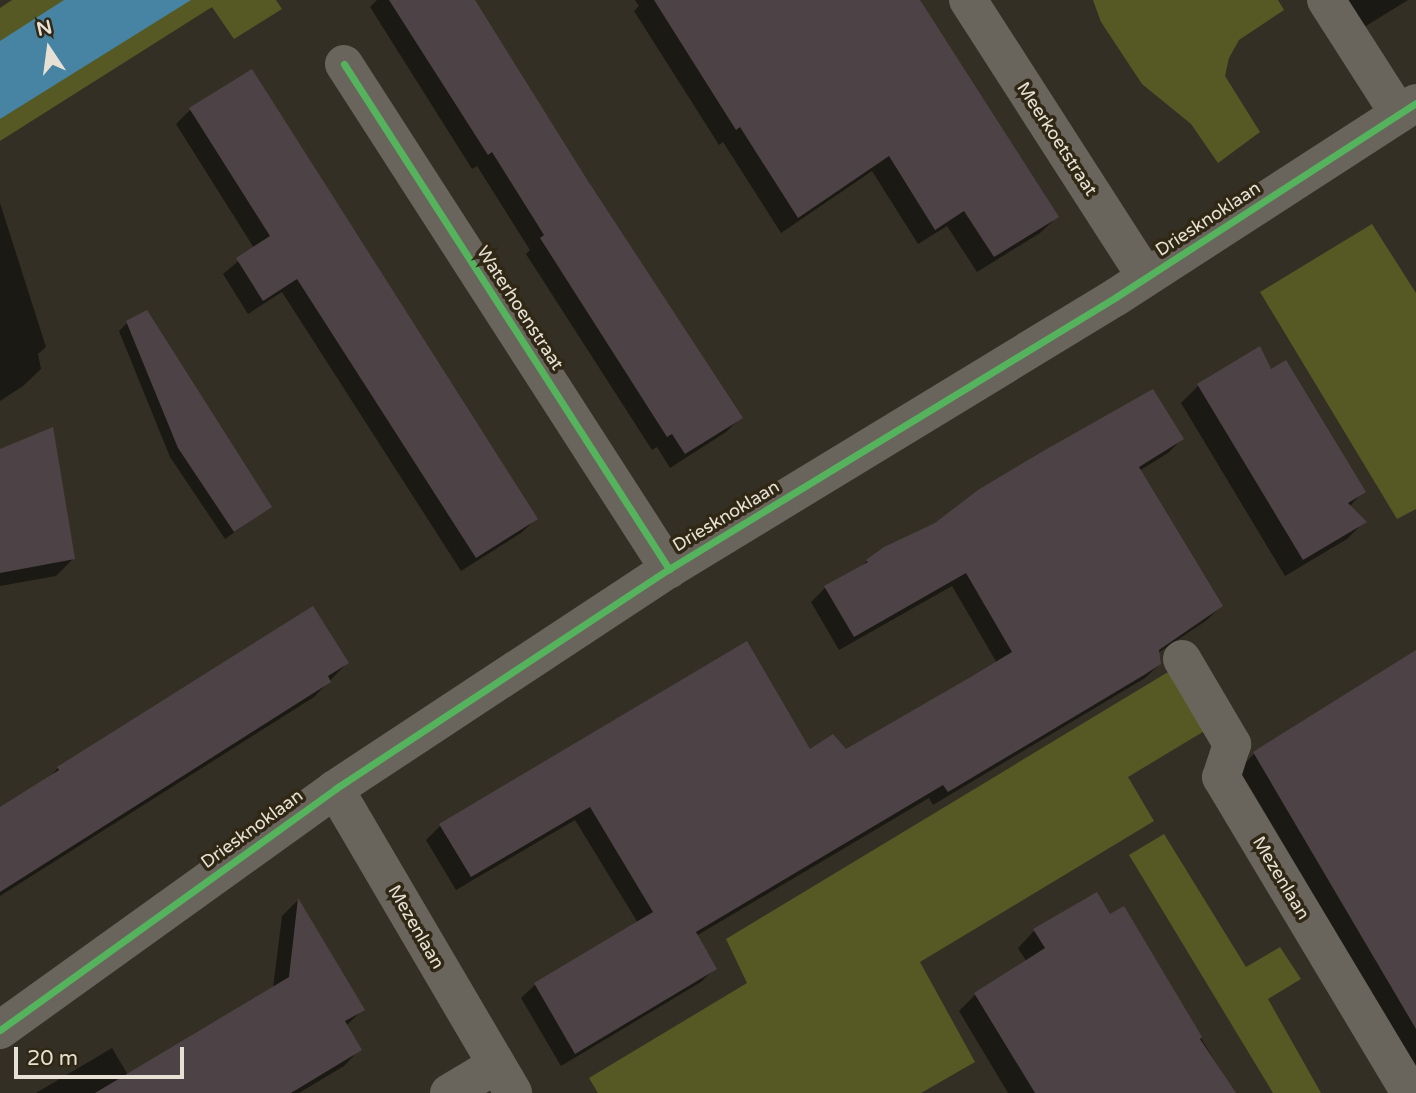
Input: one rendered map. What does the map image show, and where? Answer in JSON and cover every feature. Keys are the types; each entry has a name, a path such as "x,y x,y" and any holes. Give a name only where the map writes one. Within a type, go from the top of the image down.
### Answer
{"street":[{"name":"Meerkoetstraat","path":"968,0 1146,277"},
{"path":"1326,0 1407,108"},
{"name":"Waterhoenstraat","path":"344,64 669,569"},
{"name":"Driesknoklaan","path":"0,1030 335,789 669,569 1146,277 1407,108"},
{"name":"Mezenlaan","path":"1182,659 1232,744 1221,777 1410,1093"},
{"name":"Mezenlaan","path":"335,789 504,1079 449,1093"}],"green space":[{"path":"12,0 276,0 282,9 234,39 212,7 0,141 0,8"},
{"path":"1093,0 1278,0 1284,10 1239,40 1229,58 1225,76 1260,132 1218,163 1191,124 1142,84 1101,22"},
{"path":"1372,224 1416,293 1416,509 1397,519 1260,292"},
{"path":"1178,666 1211,727 1128,777 1154,821 920,962 975,1062 921,1093 598,1093 589,1078 747,983 726,939"},
{"path":"1164,834 1246,967 1280,947 1301,979 1268,999 1321,1093 1273,1093 1129,855"}],"water":[{"path":"64,0 191,0 0,119 0,41"}],"building":[{"path":"389,0 475,0 586,178 743,418 685,454 672,434 667,437 540,238 544,235 492,152 488,155"},
{"path":"654,0 920,0 1059,217 994,257 964,211 935,230 889,156 798,218 740,127 736,130"},
{"path":"252,69 538,519 476,558 297,279 263,301 236,258 270,236 189,108"},
{"path":"147,310 272,507 234,532 178,448 126,321"},
{"path":"1260,346 1271,369 1286,360 1366,492 1348,503 1367,522 1303,560 1197,384"},
{"path":"1153,389 1184,439 1139,467 1223,606 1159,650 1161,664 1144,675 948,792 943,785 696,932 717,969 575,1054 534,983 653,912 590,807 471,877 439,824 747,641 810,749 833,734 846,749 1012,652 966,573 854,637 824,586 868,562 866,560 884,547 935,523 978,490"},
{"path":"53,427 75,559 0,573 0,449"},
{"path":"313,606 349,663 328,676 331,682 0,892 0,807 59,770 57,767"},
{"path":"1416,650 1416,1029 1253,752"},
{"path":"1097,892 1110,914 1124,906 1202,1037 1200,1039 1236,1093 1035,1093 974,993 1045,948 1033,929"},
{"path":"298,898 365,1010 345,1021 362,1050 291,1093 95,1093 289,977"}],"cycle path":[{"path":"344,64 669,569"},
{"path":"0,1030 335,789 669,569 1116,297 1416,103"}]}
